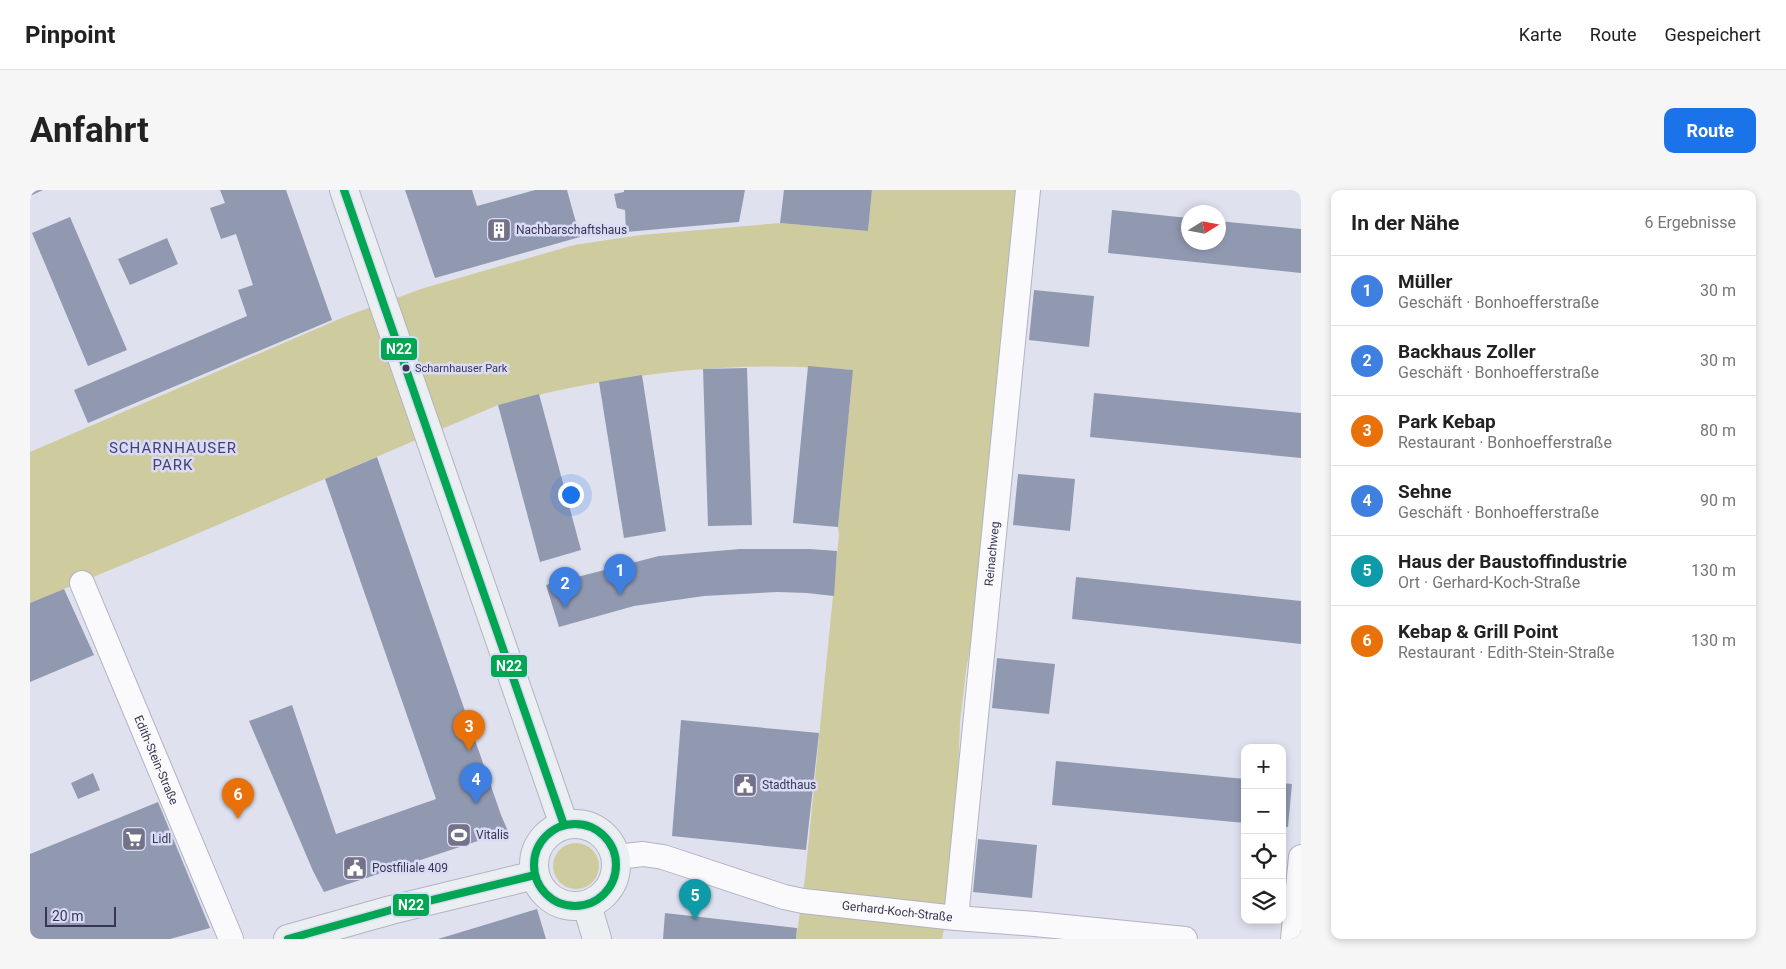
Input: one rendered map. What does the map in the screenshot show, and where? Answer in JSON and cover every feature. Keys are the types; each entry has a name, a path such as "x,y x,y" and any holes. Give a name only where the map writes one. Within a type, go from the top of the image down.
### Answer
{"main road":[{"path":"344,190 564,825"},
{"path":"578,824 590,827 602,834 611,844 616,857 615,877 610,886 596,900 587,905 561,904 549,897 540,887 535,875 534,862 540,844 552,830 564,825 578,824"},
{"path":"288,939 391,910 535,875"},
{"path":"587,905 597,939"}],"street":[{"name":"Reinachweg","path":"956,918 1028,190"},
{"name":"Edith-Stein-Straße","path":"82,583 231,939"},
{"name":"Gerhard-Koch-Straße","path":"616,857 643,854 657,856 775,894 804,901 956,918 1185,939"},
{"path":"1293,939 1301,857"}],"shaded area":[{"path":"872,190 1021,190 989,535 966,671 960,722 956,837 948,908 942,939 796,939 805,878 839,535 838,527 853,370 764,366 674,372 629,377 585,385 498,405 30,603 30,452 344,317 424,288 574,245 641,235 780,223 868,231"},
{"path":"576,843 589,847 595,853 599,866 595,879 589,885 576,889 563,885 557,879 553,866 557,853 563,847"}],"building":[{"path":"30,190 43,190 30,196"},
{"path":"220,190 286,190 332,320 88,423 74,390 247,316 238,290 253,285 236,234 221,239 210,208 225,203"},
{"name":"Nachbarschaftshaus","path":"405,190 472,190 477,206 535,190 567,190 580,237 435,278"},
{"path":"624,190 745,190 739,222 626,232 625,210 617,208 614,194 624,192"},
{"path":"784,190 872,190 868,231 780,223"},
{"path":"1112,210 1181,217 1181,250 1226,250 1226,222 1301,229 1301,273 1108,253"},
{"path":"70,217 127,350 88,366 32,233"},
{"path":"167,238 178,264 130,285 118,259"},
{"path":"1034,290 1094,296 1089,347 1029,340"},
{"path":"808,366 853,370 838,527 793,523"},
{"path":"747,368 752,525 708,526 703,369"},
{"path":"642,375 666,531 624,538 599,382"},
{"path":"1094,393 1301,413 1301,458 1090,437"},
{"path":"539,394 581,550 540,562 498,405"},
{"path":"377,457 508,831 324,892 313,871 249,721 292,705 336,834 436,799 325,479"},
{"path":"1018,474 1075,479 1070,531 1013,525"},
{"path":"740,549 837,551 834,596 778,592 704,596 634,606 559,627 546,585 659,556"},
{"path":"1076,577 1301,601 1301,644 1072,619"},
{"path":"64,589 94,655 30,682 30,603"},
{"path":"997,658 1055,664 1049,714 992,708"},
{"name":"Stadthaus","path":"681,720 819,733 806,850 672,836"},
{"path":"1056,761 1241,779 1241,823 1052,805"},
{"path":"93,773 100,790 78,799 71,783"},
{"path":"1286,783 1292,784 1288,827 1286,827"},
{"path":"158,802 210,928 170,939 30,939 30,854"},
{"path":"978,839 1037,845 1032,898 973,892"},
{"path":"537,909 546,939 438,939"},
{"path":"665,913 797,928 796,939 663,939"}],"transit line":[{"name":"N22","path":"344,190 564,825"},
{"name":"N22","path":"575,824 591,827 604,836 613,849 616,865 613,881 604,894 591,903 575,906 559,903 546,894 537,881 534,865 537,849 546,836 559,827 575,824"},
{"name":"N22","path":"288,939 391,910 535,875"}],"place":[{"name":"Nachbarschaftshaus","path":"499,230"},
{"name":"Scharnhauser Park","path":"406,368"},
{"name":"Müller","path":"620,595"},
{"name":"Backhaus Zoller","path":"565,608"},
{"name":"Park Kebap","path":"469,751"},
{"name":"Stadthaus","path":"745,785"},
{"name":"Sehne","path":"476,804"},
{"name":"Kebap & Grill Point","path":"238,819"},
{"name":"Vitalis","path":"459,835"},
{"name":"Lidl","path":"134,839"},
{"name":"Postfiliale 409","path":"355,868"},
{"name":"Haus der Baustoffindustrie","path":"695,920"}],"district":[{"name":"SCHARNHAUSER PARK","path":"173,456"}]}
